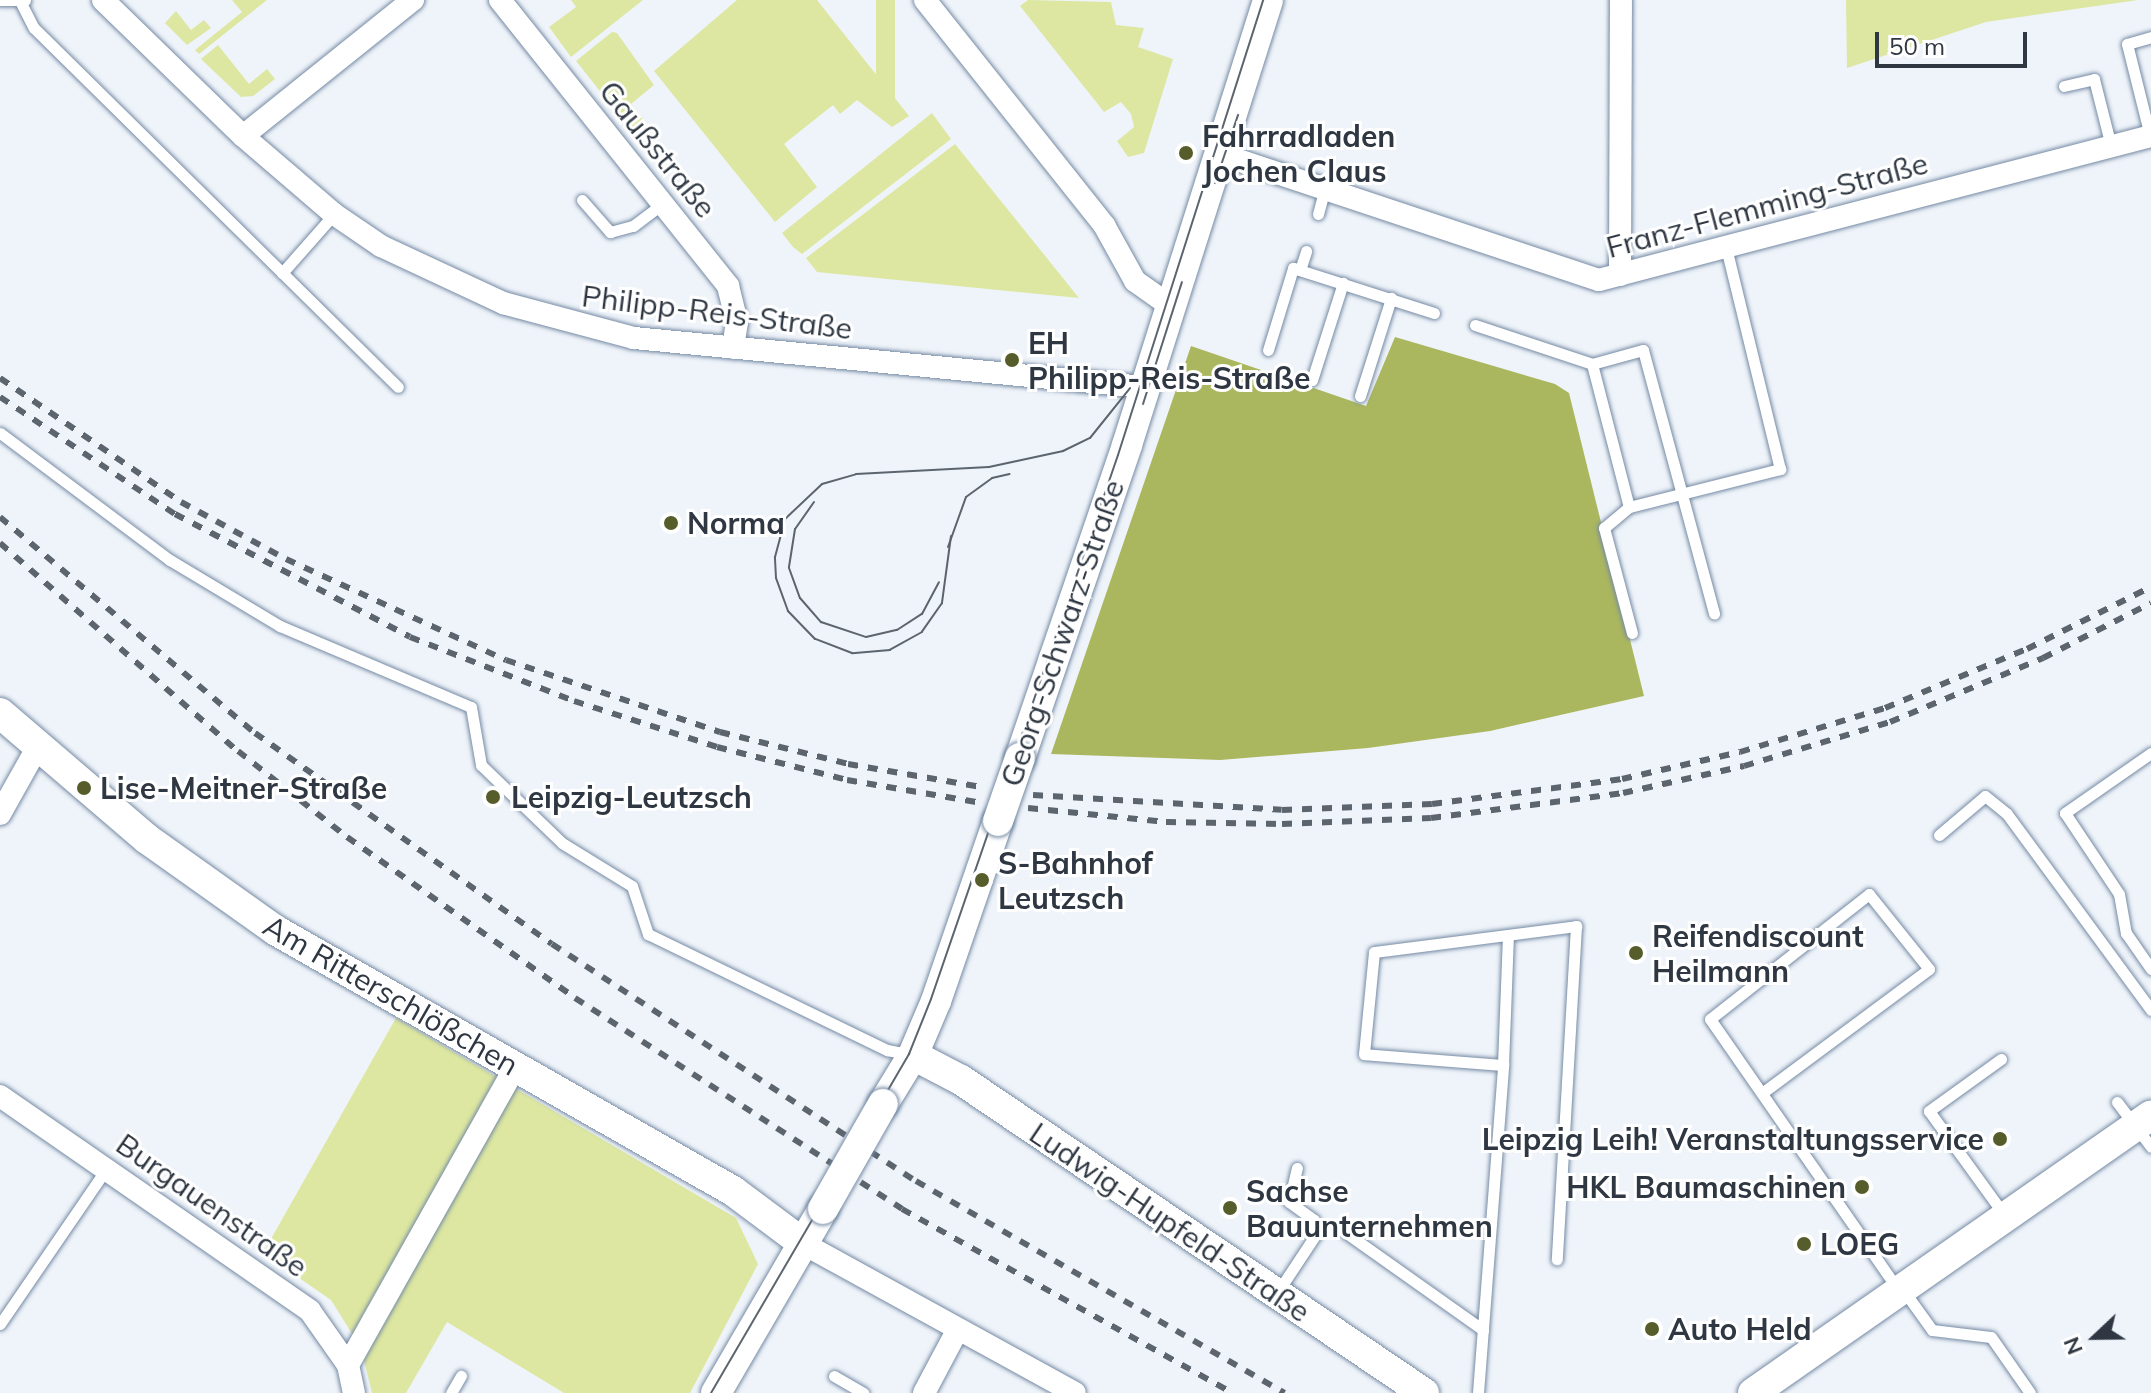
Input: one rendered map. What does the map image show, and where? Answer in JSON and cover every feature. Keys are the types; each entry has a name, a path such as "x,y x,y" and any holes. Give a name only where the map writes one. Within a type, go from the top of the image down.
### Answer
{"main road":[{"name":"Georg-Schwarz-Straße","path":"716,1393 913,1055 1020,758 1144,387 1268,0"},
{"name":"Am Ritterschlößchen","path":"0,713 37,748 147,839 275,930 733,1191 804,1244"},
{"name":"Ludwig-Hupfeld-Straße","path":"913,1055 961,1080 1424,1393"},
{"path":"1753,1393 2138,1123"}],"street":[{"name":"Philipp-Reis-Straße","path":"103,0 243,136 334,214 381,246 503,303 634,338 1144,387"},
{"path":"243,136 413,0"},
{"name":"Gaußstraße","path":"500,0 728,286 737,322 733,348"},
{"path":"925,0 1104,225 1135,281 1169,305"},
{"path":"1620,275 1621,0"},
{"name":"Franz-Flemming-Straße","path":"1220,154 1599,280 2150,136"},
{"path":"0,814 37,748"},
{"path":"348,1365 515,1068"},
{"name":"Burgauenstraße","path":"0,1096 107,1167 310,1311 348,1365 354,1393"},
{"path":"804,1244 1075,1393"},
{"path":"924,1393 958,1329"}],"lane":[{"path":"0,0 22,0 34,28 398,387"},
{"path":"2150,136 2127,44 2151,37"},
{"path":"2064,86 2094,79 2111,146"},
{"path":"1318,214 1325,187"},
{"path":"582,200 610,232 633,226 663,203"},
{"path":"282,273 334,214"},
{"path":"1632,633 1604,528 1629,507 1780,469 1726,247"},
{"path":"1300,270 1306,251"},
{"path":"1268,350 1293,268 1434,313"},
{"path":"1312,380 1343,283"},
{"path":"1360,396 1391,298"},
{"path":"1475,325 1592,364 1643,350 1714,614"},
{"path":"1592,364 1629,507"},
{"path":"0,433 170,560 280,626 471,707 481,765 562,843 632,886 648,934 887,1050 913,1055"},
{"path":"2151,753 2065,813 2119,894 2126,933 2151,969"},
{"path":"1939,835 1985,796 2007,814 2151,1010"},
{"path":"1762,1093 1929,969 1869,894 1710,1019 1762,1093 1901,1290 1932,1330 1991,1337 2030,1393"},
{"path":"1503,1065 1364,1054 1374,952 1576,926 1557,1259"},
{"path":"1478,1393 1503,1065 1508,935"},
{"path":"2001,1059 1929,1111 2005,1217"},
{"path":"0,1324 107,1167"},
{"path":"1277,1294 1318,1231 1314,1220 1289,1202 1297,1168"},
{"path":"1342,1230 1483,1330"},
{"path":"451,1393 461,1376"},
{"path":"834,1376 864,1393"}],"green space":[{"path":"232,0 267,0 199,54 195,50 242,12"},
{"path":"571,0 643,0 571,57 549,27 576,7"},
{"path":"737,0 817,0 909,116 892,127 857,100 840,114 833,105 784,144 817,187 775,222 654,71"},
{"path":"876,0 895,0 895,105 876,105"},
{"path":"1028,0 1111,2 1116,25 1144,28 1138,47 1173,59 1144,153 1128,157 1117,141 1134,127 1131,114 1121,102 1104,112 1020,6"},
{"path":"1846,0 2138,0 1986,22 1847,68"},
{"path":"176,11 191,30 204,20 211,28 187,45 165,23"},
{"path":"612,32 617,33 654,85 631,104 643,119 630,129 576,61"},
{"path":"218,45 249,84 267,69 275,79 253,96 241,97 201,59"},
{"path":"932,113 951,139 802,254 793,247 782,233"},
{"path":"955,144 1079,298 817,272 806,258"},
{"path":"1395,337 1555,384 1569,393 1644,696 1490,731 1368,748 1220,760 1051,754 1191,346 1366,406"},
{"path":"396,1018 736,1218 758,1264 690,1393 564,1393 447,1322 406,1393 372,1393 361,1348 331,1300 263,1253"}],"tram line":[{"path":"711,1393 909,1054 931,999 1118,455 1263,0"},
{"path":"1215,183 1238,115"},
{"path":"1143,404 1182,282"},
{"path":"951,536 942,603 922,632 890,650 852,653 815,639 788,611 776,578 775,557 785,519 822,484 856,474 989,467 1063,451 1090,438 1130,388"},
{"path":"948,547 966,497 992,478 1010,474"},
{"path":"814,502 795,529 789,568 800,598 821,622 866,637 897,630 922,614 939,582"}],"railway":[{"path":"0,378 181,502 286,559 506,660 720,732 848,764 981,787"},
{"path":"0,397 175,514 410,637 574,701 717,747 847,780 976,802"},
{"path":"0,517 255,733 552,944 916,1181 1284,1393"},
{"path":"0,543 238,751 347,837 575,998 902,1209 1232,1393"},
{"path":"1033,795 1282,810 1432,804 1622,779 1740,752 1885,708 2027,649 2151,587"},
{"path":"1028,808 1166,822 1282,824 1431,818 1623,793 1744,766 1890,722 2043,658 2151,603"}],"place":[{"name":"Fahrradladen Jochen Claus","path":"1186,153"},
{"name":"EH Philipp-Reis-Straße","path":"1012,360"},
{"name":"Norma","path":"671,523"},
{"name":"Lise-Meitner-Straße","path":"84,788"},
{"name":"Leipzig-Leutzsch","path":"493,797"},
{"name":"S-Bahnhof Leutzsch","path":"982,880"},
{"name":"Reifendiscount Heilmann","path":"1636,953"},
{"name":"Leipzig Leih! Veranstaltungsservice","path":"2000,1139"},
{"name":"HKL Baumaschinen","path":"1862,1187"},
{"name":"Sachse Bauunternehmen","path":"1230,1208"},
{"name":"LOEG","path":"1804,1244"},
{"name":"Auto Held","path":"1652,1329"}]}
